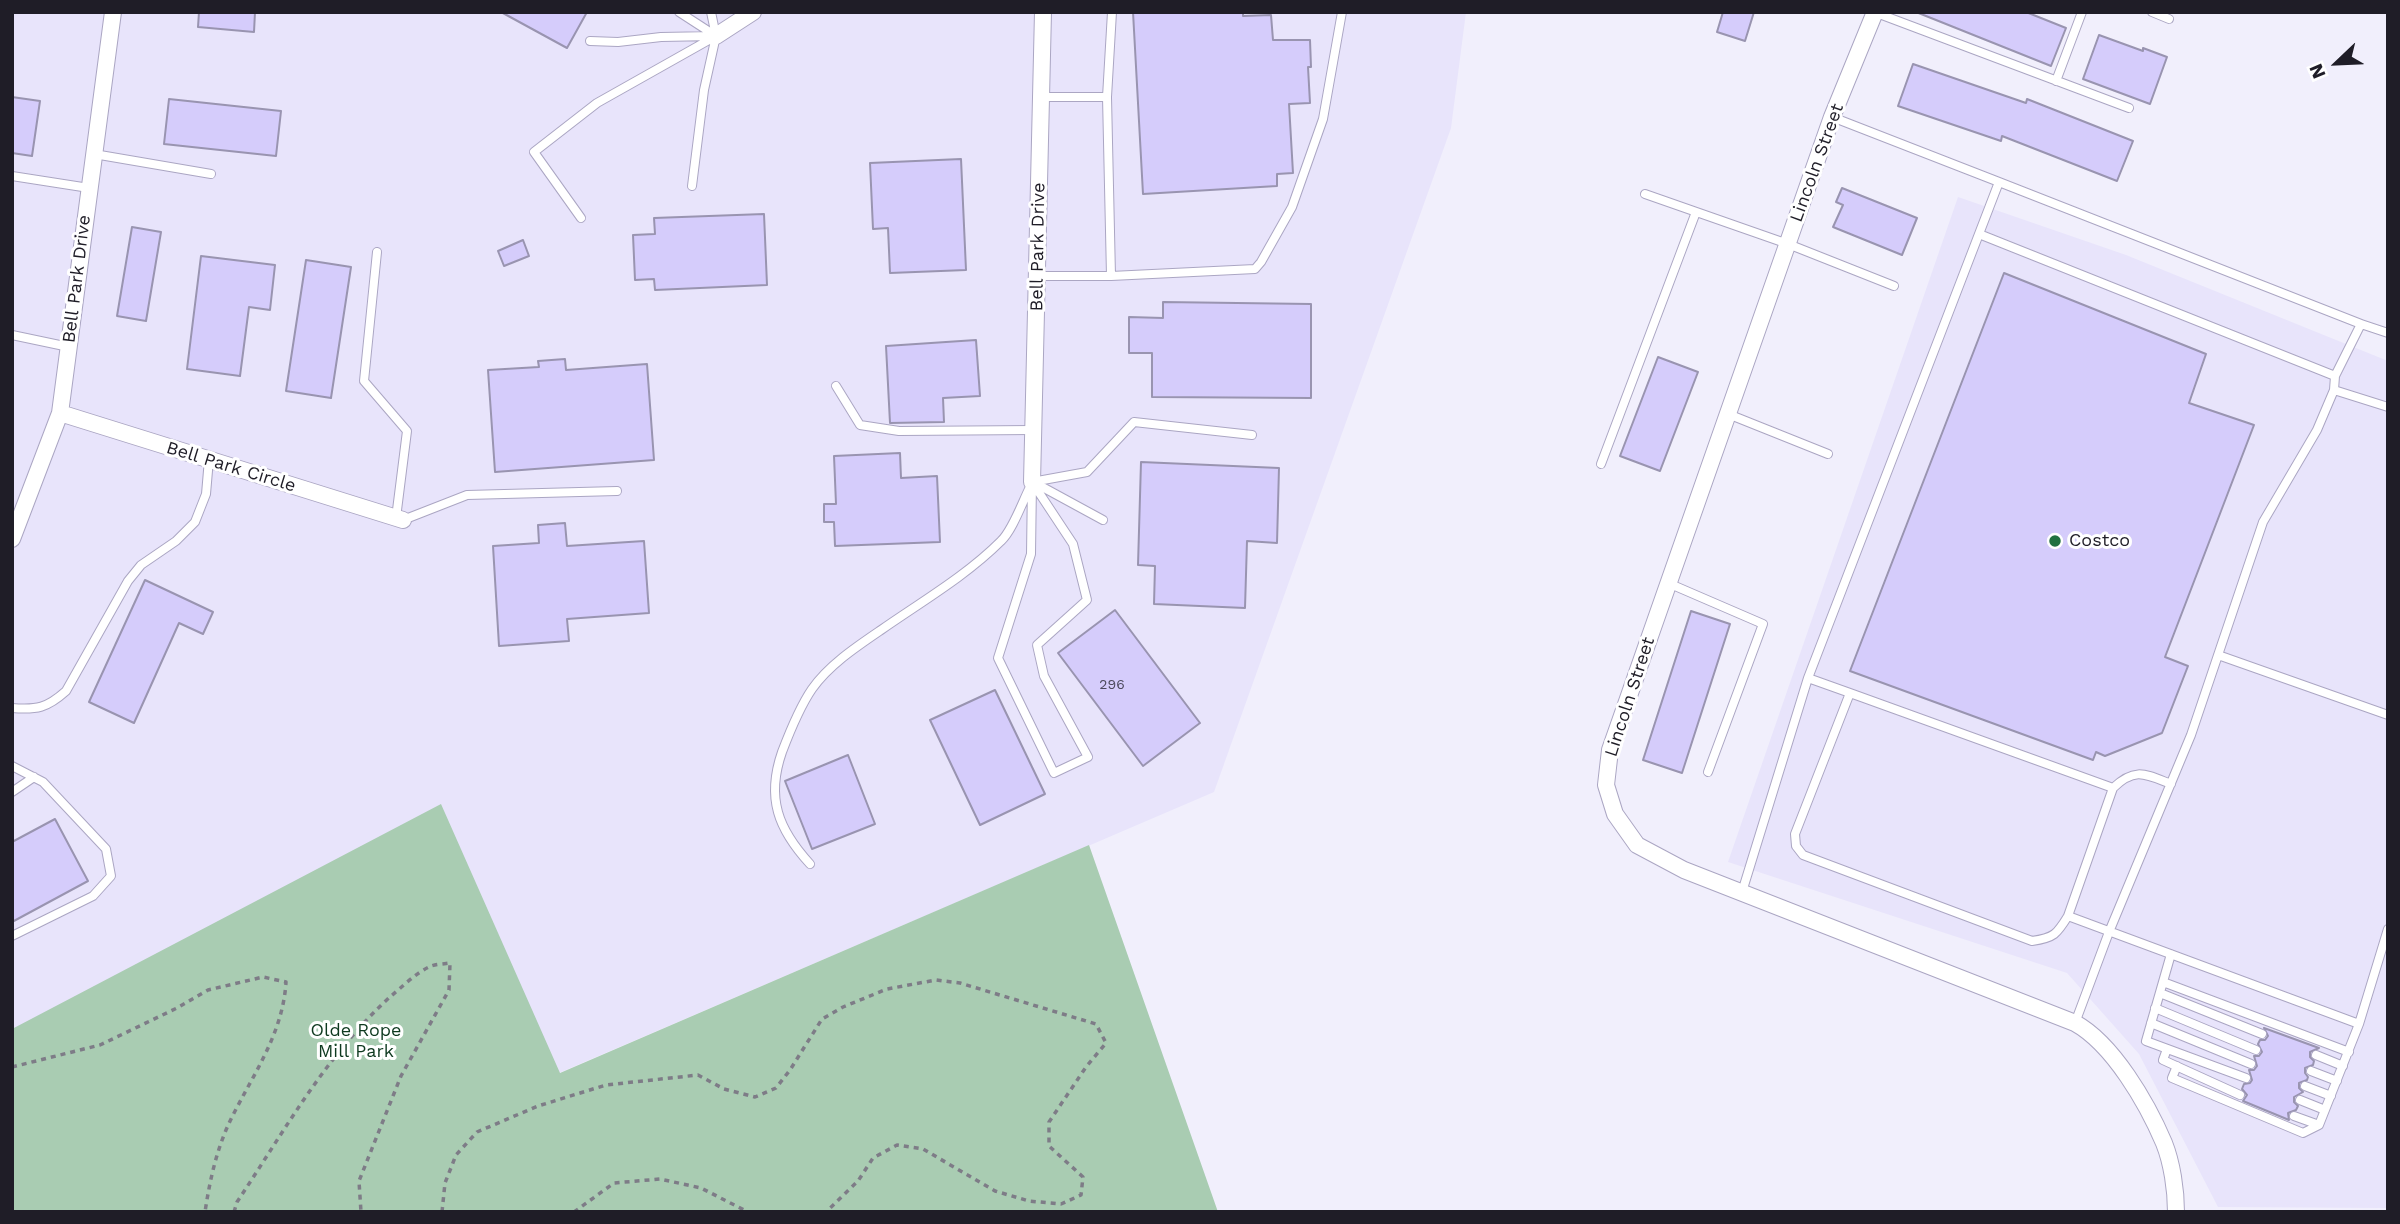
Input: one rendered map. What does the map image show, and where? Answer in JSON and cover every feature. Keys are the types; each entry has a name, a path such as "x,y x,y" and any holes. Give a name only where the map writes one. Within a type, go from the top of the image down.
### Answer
{"street":[{"name":"Bell Park Drive","path":"12,539 60,413 113,12"},
{"path":"716,36 753,12"},
{"name":"Bell Park Drive","path":"1032,482 1043,12"},
{"name":"Lincoln Street","path":"1875,12 1832,117 1609,750 1606,785 1615,814 1637,845 1684,870 2091,1031 2119,1065 2144,1104 2165,1145 2176,1197 2176,1212"},
{"name":"Bell Park Circle","path":"60,413 399,519"}],"lane":[{"path":"679,12 716,36"},
{"path":"692,186 704,90 716,36 711,12"},
{"path":"1111,276 1107,97 1112,12"},
{"path":"1037,276 1111,276 1255,269 1292,207 1322,119 1342,12"},
{"path":"1875,12 2129,108"},
{"path":"2056,81 2082,12"},
{"path":"2152,12 2169,19"},
{"path":"590,41 618,42 661,37 716,36"},
{"path":"581,218 534,152 597,103 716,36"},
{"path":"1041,97 1107,97"},
{"path":"1832,117 2388,333"},
{"path":"94,154 211,174"},
{"path":"12,176 89,188"},
{"path":"1742,892 1808,678 1999,182"},
{"path":"1645,194 1788,244 1894,286"},
{"path":"1601,464 1696,212"},
{"path":"1979,234 2335,376"},
{"path":"377,252 364,381 407,431 399,519 467,495 617,491"},
{"path":"2075,1023 2109,932 2191,735 2263,522 2317,430 2334,390 2335,376 2361,324"},
{"path":"12,335 69,347"},
{"path":"836,386 860,425 899,430 1034,430"},
{"path":"2334,390 2388,407"},
{"path":"1728,414 1828,454"},
{"path":"1032,482 1087,471 1134,422 1252,435"},
{"path":"12,708 33,709 53,703 66,691 128,581 141,565 176,541 195,523 206,494 209,459"},
{"path":"1032,482 1073,544 1087,600 1037,645 1044,676 1088,757 1054,773 999,658 1031,554 1032,482"},
{"path":"1032,482 1103,520"},
{"path":"810,864 794,847 779,819 774,790 779,763 790,730 812,689 845,655 961,574 1004,539 1032,482"},
{"path":"1668,583 1763,624 1708,772"},
{"path":"2218,655 2388,715"},
{"path":"1808,678 2113,788"},
{"path":"1850,693 1795,834 1796,846 1803,855 2032,941 2057,934 2067,916 2113,788 2124,778 2141,773 2171,784"},
{"path":"12,766 43,782 106,849 111,876 93,896 12,936"},
{"path":"12,792 34,777"},
{"path":"2067,916 2359,1024"},
{"path":"2176,1066 2172,1078 2303,1133 2319,1125 2359,1024 2388,929"},
{"path":"2171,954 2146,1041 2246,1079"},
{"path":"2163,982 2349,1052"},
{"path":"2160,993 2262,1034"},
{"path":"2155,1008 2256,1050"},
{"path":"2151,1023 2251,1064"},
{"path":"2167,1049 2163,1060 2240,1095"},
{"path":"2316,1055 2343,1066"},
{"path":"2311,1071 2337,1081"},
{"path":"2305,1086 2331,1097"},
{"path":"2300,1100 2325,1110"},
{"path":"2294,1116 2319,1125"}],"path":[{"path":"234,1212 237,1202 300,1103 333,1058 372,1013 398,990 430,967 450,962 449,990 401,1076 359,1181 361,1212"},
{"path":"12,1067 100,1045 208,990 263,977 286,982 281,1019 262,1063 230,1119 213,1166 205,1212"},
{"path":"442,1212 445,1183 456,1155 477,1132 538,1106 606,1085 698,1075 723,1089 755,1097 776,1088 822,1019 842,1007 887,989 936,980 960,984 1096,1024 1105,1043 1049,1122 1049,1146 1083,1177 1081,1195 1061,1204 1030,1201 995,1191 923,1149 897,1146 873,1158 858,1181 826,1212"},
{"path":"574,1212 614,1183 660,1179 701,1188 748,1212"}],"shaded area":[{"path":"12,12 1466,12 1451,128 1214,792 356,1160 12,1040"},
{"path":"1958,197 2126,255 2388,361 2388,1208 2218,1207 2139,1054 2067,973 1728,862"}],"green space":[{"name":"Olde Rope Mill Park","path":"441,804 560,1073 1089,845 1218,1212 12,1212 12,1029"}],"building":[{"path":"199,12 255,12 254,32 198,27"},
{"path":"501,12 587,12 567,48"},
{"path":"1133,12 1243,12 1243,16 1271,15 1273,40 1310,40 1310,103 1289,104 1293,173 1277,174 1277,186 1143,194"},
{"path":"1723,12 1754,12 1745,41 1717,32"},
{"path":"1916,12 2026,12 2066,28 2051,66"},
{"path":"2099,35 2167,57 2150,104 2083,79"},
{"path":"1913,64 2026,103 2027,99 2133,141 2117,181 2002,136 2001,141 1898,106"},
{"path":"12,97 40,101 32,156 12,153"},
{"path":"169,99 281,111 276,156 164,144"},
{"path":"961,159 966,270 890,273 888,228 873,229 870,163"},
{"path":"1842,188 1917,218 1902,255 1833,227 1843,205 1836,202"},
{"path":"764,214 767,285 655,290 654,279 635,280 633,235 655,234 654,218"},
{"path":"132,227 161,232 146,321 117,316"},
{"path":"523,240 529,256 504,266 498,251"},
{"path":"201,256 275,265 270,310 249,307 240,376 187,369"},
{"path":"306,260 351,267 331,398 286,391"},
{"name":"Costco","path":"2004,273 2206,354 2189,403 2254,425 2165,657 2188,666 2162,733 2105,756 2096,752 2093,760 1850,671"},
{"path":"1163,302 1311,304 1311,398 1152,397 1152,353 1129,353 1129,317 1163,318"},
{"path":"976,340 980,396 943,398 944,422 890,423 886,346"},
{"path":"1658,357 1698,372 1660,471 1620,456"},
{"path":"565,359 566,370 647,364 654,460 495,472 488,370 539,367 538,361"},
{"path":"900,453 901,478 937,476 940,542 835,546 834,522 824,522 824,504 836,504 834,456"},
{"path":"1141,462 1279,468 1277,543 1247,541 1245,608 1154,604 1155,566 1138,565"},
{"path":"565,523 567,546 644,541 649,613 567,619 569,641 499,646 493,546 539,543 538,525"},
{"path":"145,580 213,612 203,634 179,623 134,723 89,702"},
{"path":"1115,610 1200,723 1143,766 1058,653"},
{"path":"1691,611 1730,624 1682,773 1643,760"},
{"path":"995,690 1045,794 980,825 930,720"},
{"path":"848,755 875,824 812,849 785,781"},
{"path":"55,819 88,881 12,922 12,842"},
{"path":"2264,1028 2319,1048 2310,1052 2313,1065 2305,1068 2308,1077 2299,1083 2303,1092 2294,1097 2298,1106 2296,1110 2288,1113 2289,1120 2243,1101 2247,1095 2242,1089 2244,1084 2252,1080 2249,1070 2254,1070 2257,1066 2254,1056 2259,1056 2262,1052 2258,1044 2268,1036"}],"place":[{"name":"Costco","path":"2055,541"}]}
